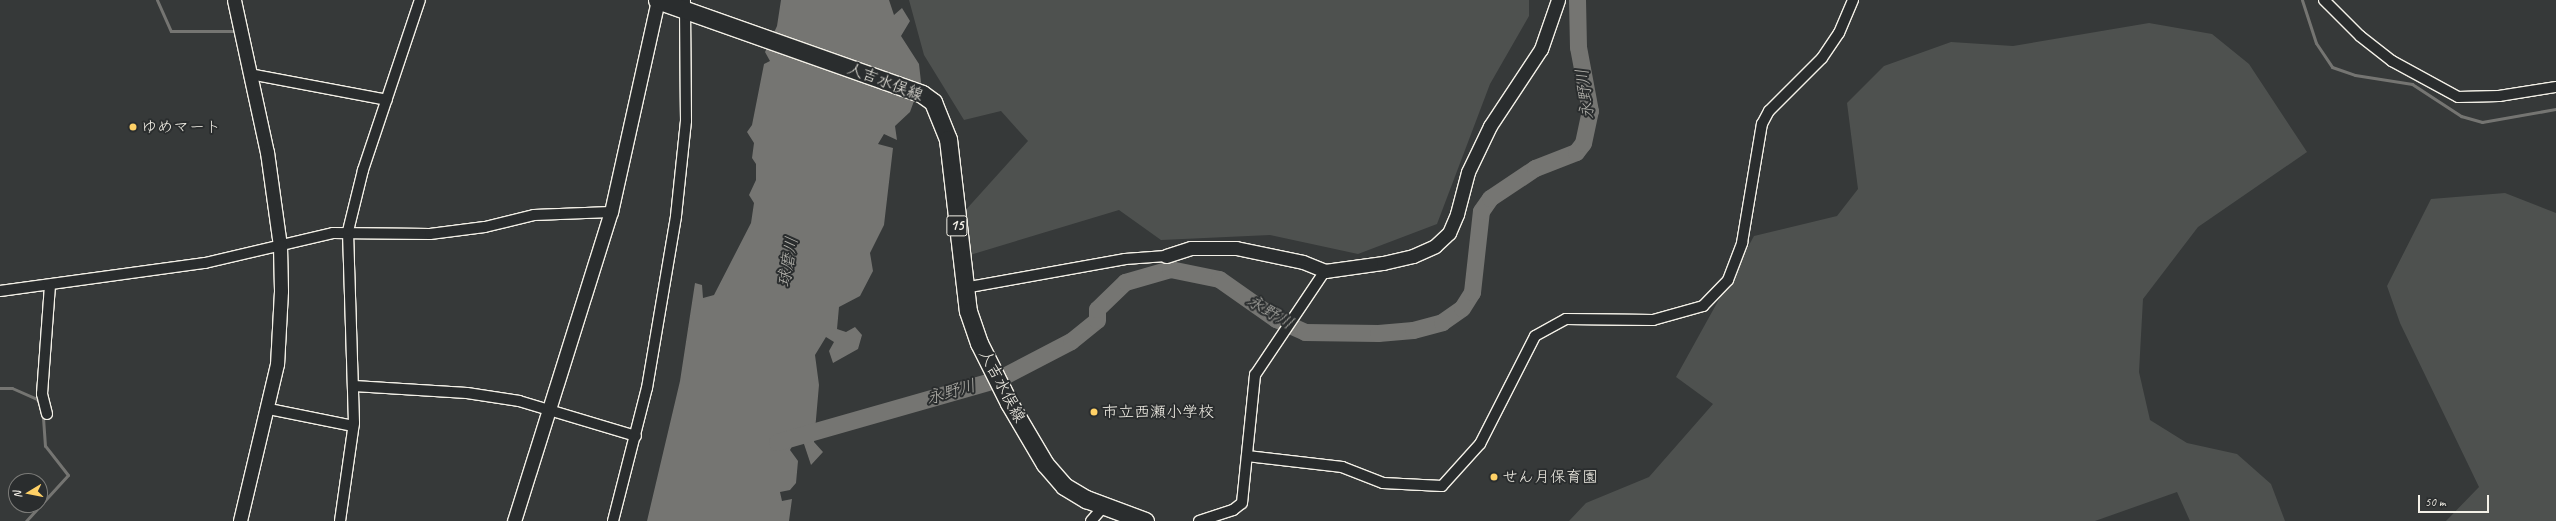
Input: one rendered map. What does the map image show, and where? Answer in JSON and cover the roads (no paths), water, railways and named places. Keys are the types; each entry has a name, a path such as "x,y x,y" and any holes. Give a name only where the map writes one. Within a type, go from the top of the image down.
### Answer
{"main road":[{"name":"人吉水俣線","path":"658,0 687,7 922,94 933,102 948,139 964,288 968,311 1002,390 1045,464 1064,486 1104,506 1145,521"}],"street":[{"path":"234,0 267,152 280,246 277,364 269,409 240,521"},
{"path":"343,521 353,426 354,386 348,231 363,170 420,0"},
{"path":"514,521 611,212 658,0"},
{"path":"964,288 1125,259 1166,256 1191,248 1236,248 1304,262 1325,271 1413,256 1435,246 1449,233 1478,148 1541,50 1558,0"},
{"path":"1247,456 1342,466 1383,483 1442,486 1480,444 1535,336 1566,319 1653,320 1703,306 1728,280 1742,243 1762,124 1769,111 1822,58 1839,33 1853,0"},
{"path":"2324,0 2355,32 2392,61 2458,97 2499,96 2556,87"},
{"path":"613,521 636,436 676,216 686,121 687,7"},
{"path":"250,74 387,100"},
{"path":"0,291 205,263 348,231 430,234 485,227 534,215 611,212"},
{"path":"1200,521 1233,510 1242,503 1255,375 1293,316 1325,271"},
{"path":"47,414 42,394 50,285"},
{"path":"354,386 467,394 518,401 549,412 636,436"},
{"path":"269,409 353,426"},
{"path":"1090,521 1104,506"}],"water":[{"name":"球磨川","path":"781,0 889,0 894,15 902,8 910,21 901,36 919,64 921,82 910,112 895,126 897,140 884,134 878,144 893,148 884,225 870,253 873,271 860,296 839,307 837,329 846,332 855,327 862,335 858,349 833,363 829,351 834,342 826,337 815,355 819,385 814,442 823,452 811,465 800,432 790,450 798,461 796,483 790,490 780,492 782,501 792,499 789,521 647,521 680,381 695,283 702,285 703,298 714,295 751,223 754,203 749,195 756,180 756,164 752,158 754,143 747,132 752,125 764,64 770,61 765,52 777,26"}],"waterway":[{"path":"157,0 171,31 232,31"},
{"name":"永野川","path":"777,442 998,379 1071,341 1097,320 1097,309 1125,282 1170,269 1219,279 1276,319 1305,332 1378,333 1413,330 1442,322 1462,308 1472,292 1481,211 1490,198 1535,168 1576,152 1583,143 1590,111 1578,47 1577,0"},
{"path":"2302,0 2316,43 2332,67 2355,75 2412,84 2461,116 2482,122 2556,109"},
{"path":"0,388 12,388 37,399 41,407"},
{"path":"26,521 68,475 45,446 43,414"}],"place":[{"name":"ゆめマート","path":"133,127"},
{"name":"市立西瀬小学校","path":"1094,412"},
{"name":"せん月保育園","path":"1494,477"}]}
